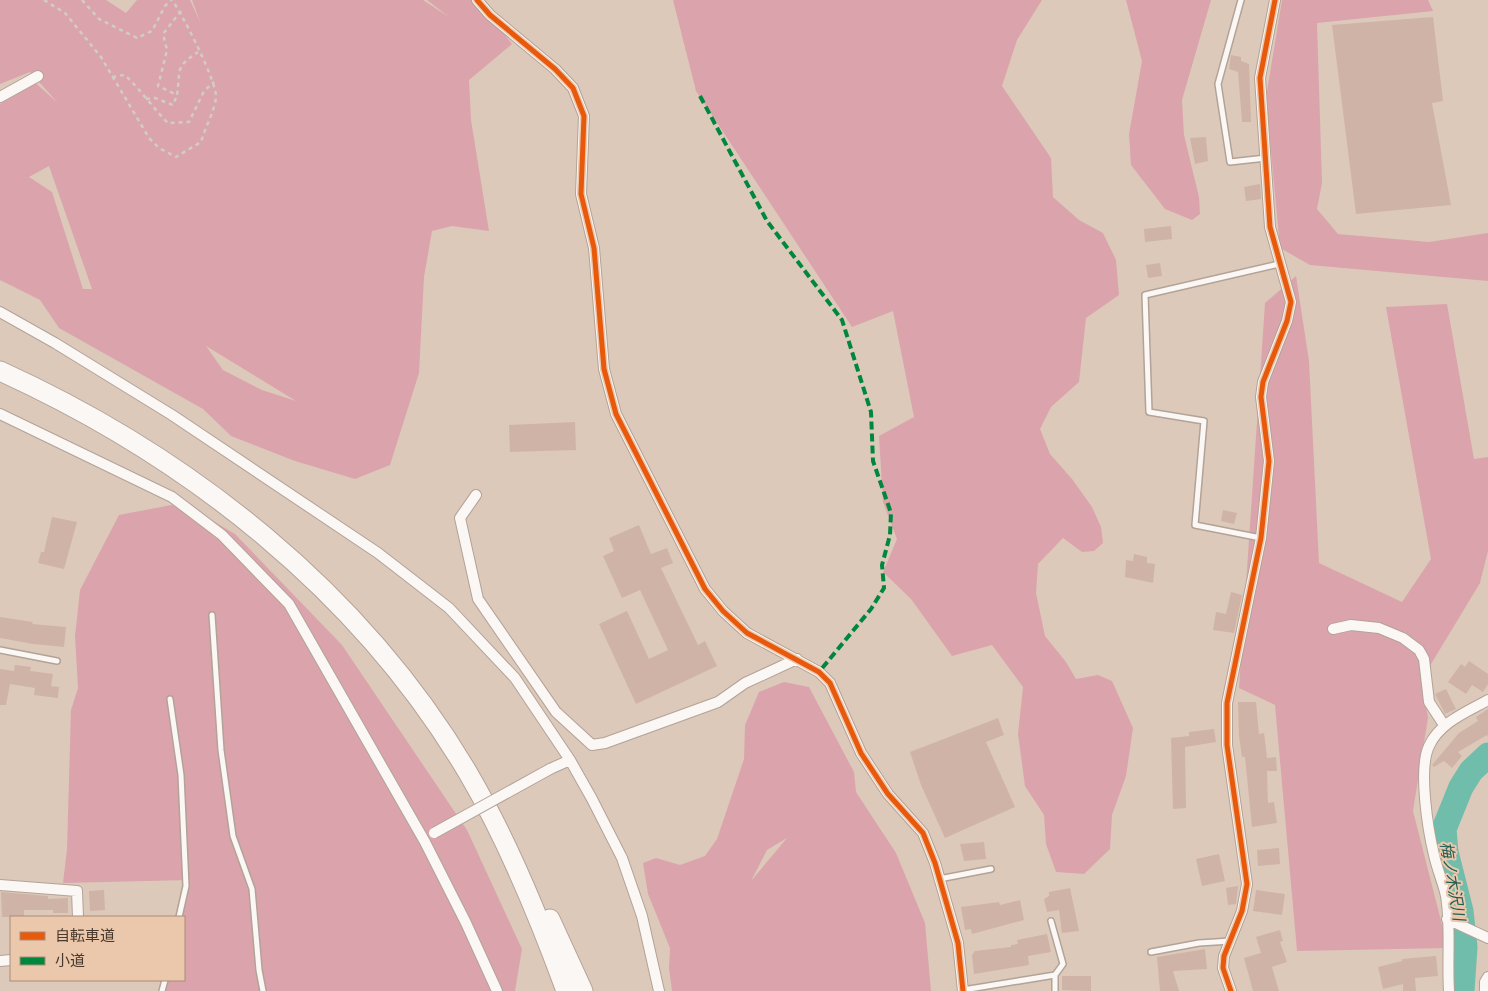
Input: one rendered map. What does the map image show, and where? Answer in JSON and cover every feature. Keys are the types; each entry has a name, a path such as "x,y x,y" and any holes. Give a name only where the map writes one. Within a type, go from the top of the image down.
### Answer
{"highway":[{"path":"0,371 61,399 128,437 189,476 244,517 301,569 388,660 438,727 467,772 558,932 583,991"},
{"path":"0,379 46,401 123,444 185,483 239,524 294,573 341,620 381,666 426,726 457,776 486,828 537,944 555,991"},
{"path":"495,822 548,941 566,991"}],"street":[{"path":"477,0 490,15 556,69 573,88 584,116 581,194 594,248 604,369 616,414 705,589 723,611 747,633 819,672 830,683 861,753 888,794 923,834 958,943 963,990"},
{"path":"1231,991 1223,968 1224,956 1242,911 1247,884 1225,725 1227,703 1261,538 1269,461 1261,397 1263,382 1286,321 1291,302 1270,227 1267,158 1260,78 1275,0"},
{"path":"0,97 38,76"},
{"path":"0,312 55,343 172,415 378,553 456,614 515,678 570,760 622,858 642,916 659,991"},
{"path":"0,414 172,496 222,535 289,604 425,842 466,923 497,991"},
{"path":"476,495 460,518 478,599 556,712 592,745 605,743 718,702 745,682 796,659"},
{"path":"1333,629 1351,625 1379,628 1403,638 1419,650 1424,659 1429,702 1444,725"},
{"path":"1449,991 1450,920 1446,895 1434,855 1425,801 1425,770 1428,746 1444,725 1488,700"},
{"path":"543,722 556,712"},
{"path":"425,842 434,833 550,769 570,760"},
{"path":"0,885 76,891 78,916"},
{"path":"1450,920 1484,937"},
{"path":"1485,991 1485,982 1488,977"}],"lane":[{"path":"1241,0 1218,84 1230,162 1267,158"},
{"path":"1261,538 1195,525 1204,421 1149,412 1145,294 1279,264"},
{"path":"212,614 221,750 233,836 252,889 259,970 263,991"},
{"path":"0,650 57,661"},
{"path":"170,700 181,775 186,886 179,916"},
{"path":"939,879 991,869"},
{"path":"1052,920 1063,964 1055,975 1055,991"},
{"path":"1151,952 1199,943 1231,941"},
{"path":"963,990 1055,975"}],"path":[{"path":"44,0 65,13 101,57 149,138 159,148 176,157 201,142 216,97 214,82 198,52 181,11 172,0 165,6 152,31 137,38 99,19 82,0"},
{"path":"177,95 158,86 167,50 163,34 181,11"},
{"path":"146,99 155,98 172,105 177,95 178,71 182,63 198,52"},
{"path":"112,77 123,75 133,80 138,92 168,123 189,122 204,91 214,82"}],"shaded area":[{"path":"0,0 106,0 126,13 137,0 190,0 200,22 192,0 423,0 449,17 427,0 477,0 512,44 469,80 471,120 489,231 452,226 432,231 424,277 419,373 390,465 355,479 295,461 231,436 203,409 59,328 40,300 0,280 0,104 31,79 58,103 30,72 0,84","holes":["49,166 92,289 83,289 52,192 29,177","206,346 296,401 262,390 223,370"]},
{"path":"673,0 1042,0 1017,40 1002,86 1051,158 1053,197 1079,220 1103,233 1116,260 1119,295 1086,318 1079,382 1051,407 1040,429 1050,454 1072,479 1092,507 1101,527 1103,543 1094,551 1082,552 1063,538 1038,564 1036,593 1045,636 1066,662 1076,679 1098,675 1112,681 1133,728 1126,776 1112,815 1110,849 1084,874 1056,872 1046,844 1044,815 1025,786 1018,734 1023,687 992,645 952,656 911,599 883,572 897,539 883,502 879,436 914,417 893,311 852,327 696,91"},
{"path":"1126,0 1211,0 1182,100 1184,135 1199,197 1200,214 1192,220 1165,209 1131,165 1129,134 1142,61"},
{"path":"1282,0 1428,0 1433,11 1317,23 1322,183 1317,209 1338,234 1429,242 1488,233 1488,281 1310,265 1280,248 1266,97"},
{"path":"1296,276 1309,361 1319,563 1402,602 1431,559 1386,307 1447,304 1474,459 1488,457 1488,551 1480,583 1422,679 1428,718 1413,811 1448,948 1297,951 1275,705 1239,688 1265,303"},
{"path":"182,503 235,534 342,645 467,830 522,949 515,991 162,991 165,981 185,981 185,916 179,916 189,880 63,883 67,849 71,710 78,688 75,636 80,590 119,515"},
{"path":"784,682 809,687 854,772 856,792 896,853 925,923 931,991 672,991 669,968 670,948 648,894 643,863 656,858 680,865 705,856 717,839 744,759 745,725 759,692","holes":["787,838 751,881 767,850"]}],"building":[{"path":"1433,17 1443,101 1432,103 1451,205 1356,214 1332,25"},
{"path":"1231,55 1241,57 1241,61 1249,64 1251,122 1242,122 1238,72 1229,69"},
{"path":"1206,137 1208,161 1195,164 1190,138"},
{"path":"1260,184 1261,199 1246,201 1244,187"},
{"path":"1171,226 1172,239 1145,242 1144,229"},
{"path":"1160,263 1162,276 1148,278 1146,265"},
{"path":"575,422 576,450 510,452 509,425"},
{"path":"1223,510 1237,513 1234,524 1221,521"},
{"path":"52,517 77,522 64,569 38,563 41,552 44,552"},
{"path":"639,525 651,554 667,548 673,563 661,568 698,645 705,641 717,666 636,704 599,624 627,611 649,659 668,650 640,590 622,598 603,556 614,551 609,538"},
{"path":"1134,554 1147,557 1147,563 1155,564 1153,583 1125,577 1126,560 1133,561"},
{"path":"1231,592 1242,595 1234,633 1213,630 1216,612 1226,614"},
{"path":"0,617 33,622 32,624 66,627 64,647 0,638"},
{"path":"1469,661 1488,674 1488,684 1483,692 1472,685 1466,694 1448,682 1461,664 1465,667"},
{"path":"15,665 31,667 30,671 53,674 51,686 59,687 58,698 34,695 35,688 10,684 6,705 0,705 0,669 14,671"},
{"path":"1446,689 1456,709 1445,714 1435,694"},
{"path":"1238,702 1256,702 1259,734 1264,733 1267,758 1276,757 1277,771 1267,771 1268,803 1274,802 1277,823 1252,827 1245,757 1242,757 1239,736"},
{"path":"1488,709 1488,737 1487,735 1458,752 1462,756 1452,768 1444,761 1434,767 1432,765 1459,733 1478,721 1476,717"},
{"path":"998,718 1004,735 986,742 1015,807 945,838 921,785 910,752"},
{"path":"1214,729 1216,742 1185,747 1186,808 1173,809 1171,738 1189,736 1189,732"},
{"path":"984,842 986,859 964,861 960,844"},
{"path":"1279,848 1280,864 1258,866 1257,850"},
{"path":"1219,854 1225,881 1202,886 1196,859"},
{"path":"1238,886 1236,904 1228,905 1226,888"},
{"path":"1070,888 1079,931 1062,933 1059,910 1047,912 1044,899 1049,896 1049,892"},
{"path":"104,890 105,910 90,911 89,891"},
{"path":"1256,890 1285,894 1282,915 1253,911"},
{"path":"1,892 48,896 48,899 68,898 68,913 53,913 53,910 24,910 24,916 2,917"},
{"path":"1020,900 1024,920 972,934 971,929 965,930 961,907 999,902 1000,905"},
{"path":"1280,930 1283,941 1280,942 1287,962 1272,967 1279,991 1253,991 1244,958 1261,953 1256,937"},
{"path":"1047,934 1051,952 1028,956 1029,965 974,974 972,955 975,951 1011,947 1011,945 1018,944 1017,940"},
{"path":"1205,949 1207,969 1173,971 1179,991 1160,991 1157,957"},
{"path":"1436,956 1438,976 1415,978 1416,991 1403,991 1403,984 1383,989 1378,967 1402,961 1402,959"},
{"path":"1062,976 1091,976 1091,991 1062,990"}],"waterway":[{"name":"梅ノ木沢川","path":"1462,991 1465,947 1461,911 1446,852 1444,829 1461,787 1471,771 1488,755"}],"marked path":[{"path":"700,96 767,221 842,320 871,412 873,461 891,513 890,535 882,565 884,588 871,609 819,672"}],"cycle path":[{"path":"477,0 490,15 555,69 573,88 584,116 581,194 594,248 604,369 616,414 705,589 723,611 747,633 819,672 830,683 861,753 888,794 923,833 935,863 958,943 963,991"},
{"path":"1231,991 1223,968 1224,956 1242,911 1247,884 1227,745 1227,703 1261,538 1269,461 1261,397 1263,382 1287,321 1291,302 1270,227 1260,78 1275,0"}]}
